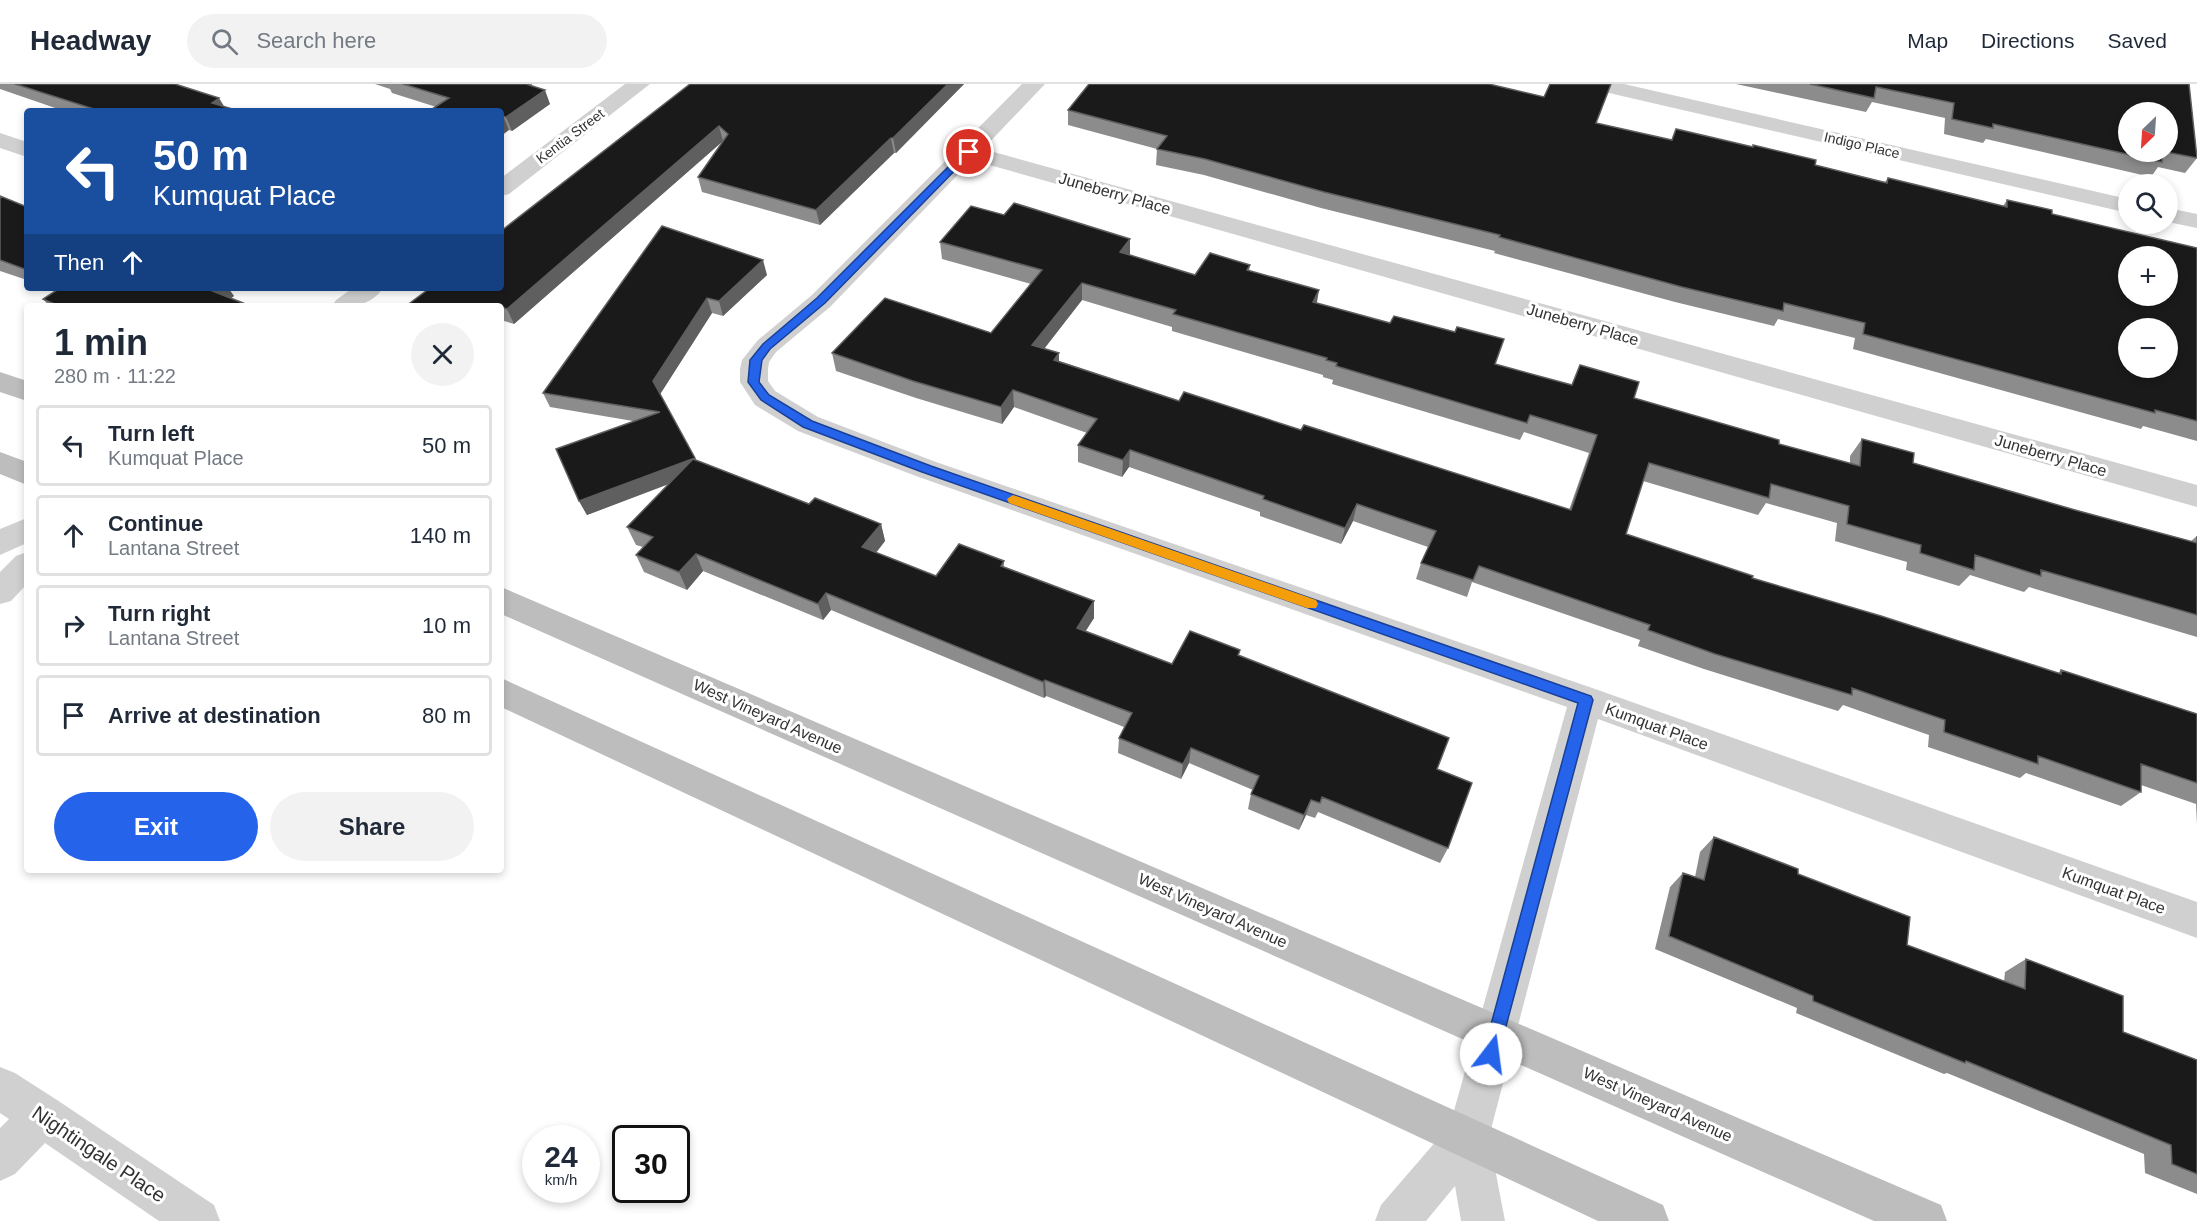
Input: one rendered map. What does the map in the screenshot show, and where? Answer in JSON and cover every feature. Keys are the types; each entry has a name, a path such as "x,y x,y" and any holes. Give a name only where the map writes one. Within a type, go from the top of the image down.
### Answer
{"main road":[{"path":"0,381 24,392"},
{"path":"0,462 24,473"},
{"name":"West Vineyard Avenue","path":"504,601 1925,1221"},
{"path":"504,693 1647,1221"}],"street":[{"name":"Kentia Street","path":"504,187 639,84"},
{"name":"Kumquat Place","path":"1034,84 821,301 766,346 756,360 754,382 765,398 808,424 926,469 1586,700 2197,920"},
{"name":"Indigo Place","path":"1596,84 2118,204"},
{"path":"0,140 24,149"},
{"name":"Juneberry Place","path":"969,152 2197,496"},
{"path":"2178,217 2197,221"},
{"path":"349,303 366,291"},
{"path":"0,543 24,531"},
{"path":"0,592 24,567"},
{"path":"1397,1221 1468,1137 1586,700"},
{"name":"Nightingale Place","path":"0,1088 198,1221"},
{"path":"0,1159 42,1115"},
{"path":"1468,1137 1483,1221"}],"building":[{"path":"15,84 175,84 219,98 212,103 229,108 91,108"},
{"path":"403,84 526,84 545,90 506,117 504,116 504,108 434,108 449,98"},
{"path":"690,84 948,84 816,210 698,177 728,134 719,126 507,309 504,308 504,303 410,303 426,291 504,291 504,229"},
{"path":"1089,84 1489,84 1544,97 1550,84 1611,84 1596,123 1672,140 1676,129 1753,147 1753,145 1816,160 1815,165 1887,183 1888,178 2007,207 2007,200 2052,210 2052,214 2118,229 2118,234 2137,234 2197,248 2197,421 2155,410 2155,413 1863,334 1865,323 1784,303 1783,311 1682,287 1499,237 1500,235 1324,192 1205,159 1157,149 1167,136 1068,110"},
{"path":"1810,84 2189,84 2197,158 2178,154 2178,102 2118,102 2118,152 1993,124 1993,128 1952,119 1954,103 1876,87 1874,98"},
{"path":"0,196 24,206 24,269 0,260"},
{"path":"1014,203 1130,239 1120,252 1195,275 1210,253 1250,265 1247,270 1319,290 1313,302 1390,323 1394,316 1455,332 1457,327 1504,339 1495,364 1572,385 1580,365 1639,382 1634,398 1779,440 1779,444 1860,466 1862,439 1914,453 1913,463 2197,543 2197,615 2041,570 2041,576 1975,555 1974,570 1920,553 1921,545 1847,524 1849,506 1771,484 1769,498 1649,463 1626,534 1753,576 1752,578 1881,616 2061,674 2061,670 2197,714 2197,783 2141,764 2141,792 2038,756 2038,764 1944,732 1945,720 1852,688 1852,695 1715,654 1648,630 1650,625 1479,566 1473,580 1421,563 1436,531 1357,504 1345,528 1263,499 1264,496 1130,450 1123,460 1078,445 1097,419 1013,390 1001,407 913,381 832,353 885,298 991,333 1042,270 940,242 971,206 1004,215","holes":["1082,283 1176,310 1173,314 1327,358 1326,360 1337,363 1336,366 1527,423 1530,415 1597,435 1571,510 1304,425 1301,430 1184,392 1179,401 1054,360 1059,353 1032,345"]},
{"path":"662,226 763,260 719,301 707,298 653,381 695,458 579,501 556,449 660,412 543,393"},
{"path":"55,291 213,291 243,303 52,303 43,299"},
{"path":"693,459 809,504 815,498 881,524 862,547 936,576 959,544 1004,561 1001,566 1094,601 1077,628 1172,664 1190,631 1240,650 1238,655 1449,738 1437,769 1472,783 1448,848 1322,797 1320,803 1311,800 1304,815 1251,794 1259,776 1191,748 1183,764 1119,738 1132,713 1045,680 1043,682 826,593 818,604 696,554 679,572 636,555 653,537 627,527"},
{"path":"1714,837 1798,869 1798,874 1910,917 1907,945 2025,989 2026,959 2123,996 2123,1032 2197,1060 2197,1174 2172,1164 2171,1145 1813,1001 1813,996 1669,936 1683,873 1704,880"}],"slow traffic":[{"path":"1013,499 1312,604"}],"route":[{"path":"969,152 821,301 780,337 766,346 756,360 754,382 765,398 808,424 926,469 1586,700 1491,1054"}]}
